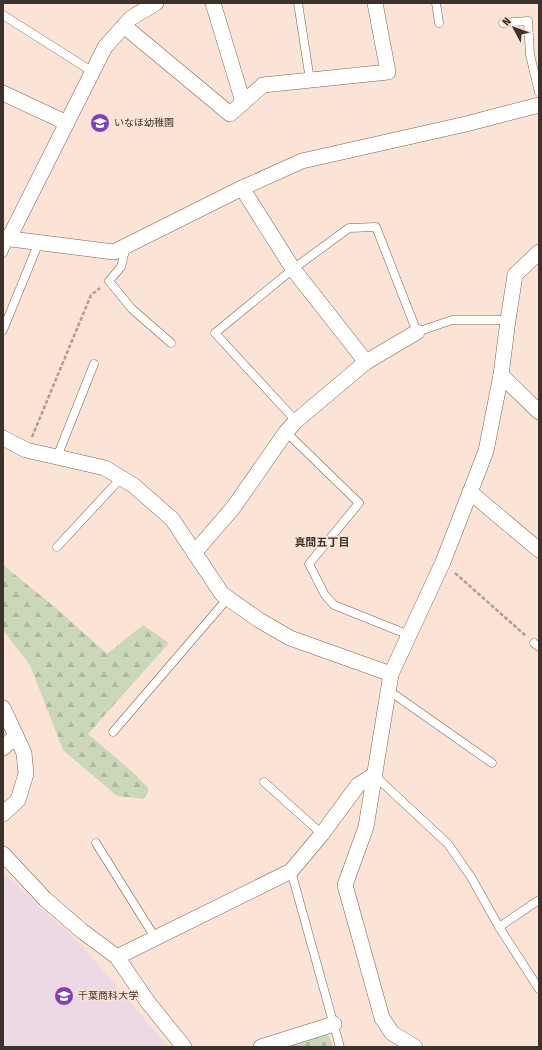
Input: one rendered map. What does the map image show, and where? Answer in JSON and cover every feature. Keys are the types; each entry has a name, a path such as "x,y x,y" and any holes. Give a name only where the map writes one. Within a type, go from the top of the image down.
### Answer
{"street":[{"path":"156,3 131,18 105,47 6,238 114,252 242,188 302,161 466,124 539,104"},
{"path":"213,3 244,102"},
{"path":"124,26 230,114 263,85 388,72 375,3"},
{"path":"3,93 67,122"},
{"path":"242,188 293,269 366,362"},
{"path":"415,1047 392,1033 382,1018 345,885 366,827 391,674 443,562 486,451 501,375 515,275 539,252"},
{"path":"194,553 233,508 286,432 296,421 366,362 416,332"},
{"path":"501,375 539,412"},
{"path":"3,438 26,450 105,468 133,485 172,519 222,594 259,620 290,638 391,674"},
{"path":"470,492 539,550"},
{"path":"3,708 24,753 26,774 18,800 3,814"},
{"path":"3,748 16,736"},
{"path":"117,957 291,871 322,834 358,785 374,775"},
{"path":"3,854 45,899 117,957 147,1001 184,1047"},
{"path":"261,1047 334,1024"}],"lane":[{"path":"298,3 310,80"},
{"path":"436,3 439,23"},
{"path":"3,15 93,72"},
{"path":"503,23 528,21 530,55 539,92"},
{"path":"296,421 215,333 293,269 349,228 376,227 416,332 452,320 508,320"},
{"path":"3,253 6,238"},
{"path":"3,330 39,242"},
{"path":"126,246 121,267 109,281 132,309 171,343"},
{"path":"57,457 94,364"},
{"path":"286,432 359,503 308,564 325,595 334,604 409,635"},
{"path":"57,547 121,478"},
{"path":"113,732 228,598"},
{"path":"388,690 492,763"},
{"path":"374,775 448,844 470,877 499,927 539,990"},
{"path":"264,782 322,834"},
{"path":"96,843 156,939"},
{"path":"291,871 340,1047"},
{"path":"499,927 539,900"}],"path":[{"path":"26,450 46,399 91,295 109,281"},
{"path":"443,562 537,645"}],"shaded area":[{"name":"千葉商科大学","path":"3,873 81,945 169,1047 3,1047"}],"green space":[{"path":"3,565 56,608 107,654 143,625 169,643 88,734 136,775 149,789 144,799 117,796 63,750 30,665 3,630"},
{"path":"327,1033 334,1047 288,1047"}],"place":[{"name":"いなほ幼稚園","path":"100,123"},
{"name":"千葉商科大学","path":"64,996"}],"district":[{"name":"真間五丁目","path":"322,542"}]}
